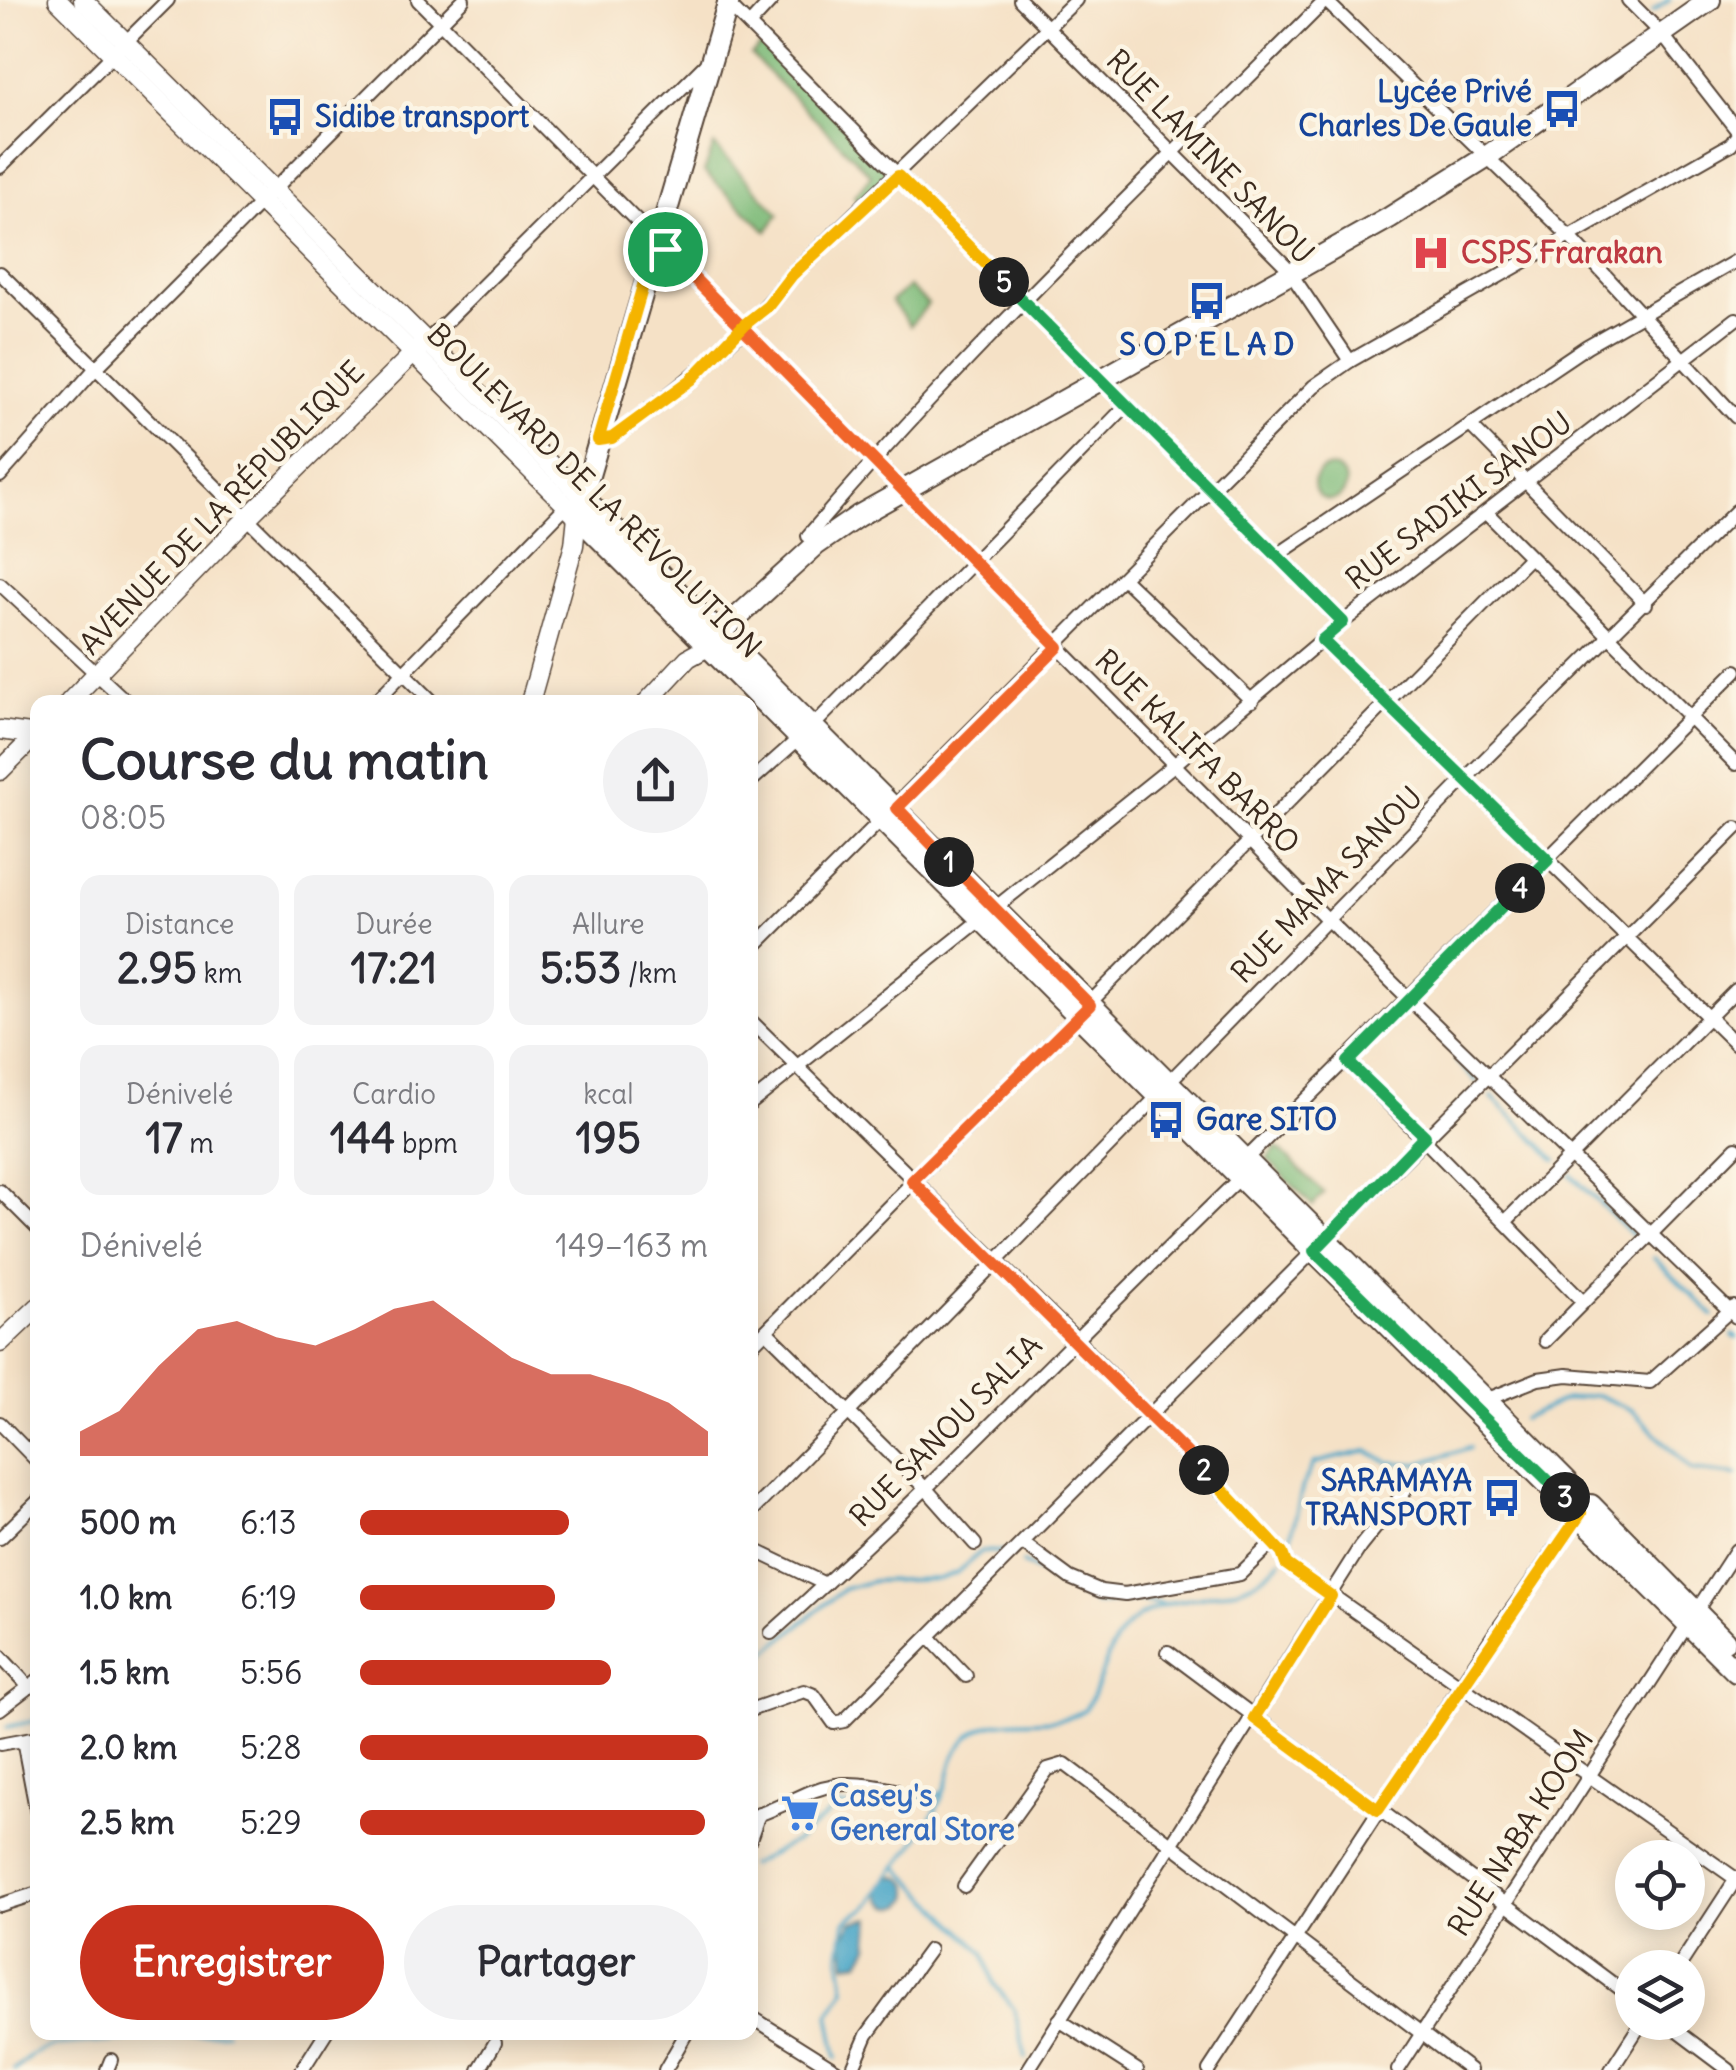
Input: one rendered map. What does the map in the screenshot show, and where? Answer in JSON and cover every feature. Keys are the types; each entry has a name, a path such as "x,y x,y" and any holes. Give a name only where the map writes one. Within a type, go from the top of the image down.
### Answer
{"main road":[{"name":"BOULEVARD DE LA RÉVOLUTION","path":"58,0 119,49 420,347 704,640 890,815 1480,1402"},
{"name":"BOULEVARD DE LA RÉVOLUTION","path":"83,0 119,49"},
{"path":"1658,30 1691,0"},
{"path":"653,695 808,536 1289,270 1482,153 1658,30 1710,0"},
{"path":"532,695 581,510 734,7"},
{"name":"AVENUE DE LA RÉPUBLIQUE","path":"77,695 244,520 420,347"},
{"path":"704,640 816,545 897,487"},
{"path":"0,730 30,739"},
{"path":"0,745 30,741"},
{"path":"0,771 30,744"},
{"path":"0,1343 30,1315"},
{"path":"1480,1402 1581,1513 1691,1617 1736,1652"},
{"path":"1480,1402 1691,1617 1736,1672"}],"street":[{"path":"0,167 168,0"},
{"name":"RUE KALIFA BARRO","path":"418,0 744,325 897,487 1329,921 1490,1074 1650,1235 1734,1311"},
{"path":"0,476 96,369 464,0"},
{"path":"734,7 772,0"},
{"name":"RUE LAMINE SANOU","path":"1020,0 1289,270 1350,361"},
{"path":"605,439 691,380 768,306 792,275 1076,0"},
{"path":"808,536 872,460 1024,302 1325,0 1569,236 1736,417"},
{"path":"1628,0 1658,30 1736,128"},
{"path":"734,7 1343,622"},
{"path":"420,347 718,52"},
{"path":"758,943 1058,647 1314,386 1350,361 1736,137"},
{"path":"1276,556 1602,337 1736,261"},
{"path":"0,274 425,695"},
{"name":"RUE SADIKI SANOU","path":"758,1097 1175,764 1343,622 1736,319"},
{"path":"758,775 806,733 1125,406"},
{"path":"1470,425 1646,604"},
{"path":"382,695 581,510"},
{"name":"RUE MAMA SANOU","path":"758,1506 1465,779 1736,511"},
{"path":"1486,512 1736,764"},
{"path":"758,1337 1530,557"},
{"path":"1124,579 1252,701"},
{"path":"0,584 119,695"},
{"path":"1322,640 1736,1044"},
{"name":"RUE SANOU SALIA","path":"771,1633 928,1491 1074,1337 1736,671"},
{"path":"758,1707 804,1691 814,1696 832,1721 840,1723 1246,1323 1425,1136 1736,828"},
{"path":"1506,1221 1736,990"},
{"path":"758,1028 1074,1337 1280,1553 1331,1596 1736,1879 1690,1950"},
{"path":"1348,1062 1425,1136 1583,1302"},
{"path":"1545,1341 1736,1148"},
{"path":"0,1191 30,1221"},
{"path":"1480,1402 1538,1379 1568,1376 1650,1382 1734,1311"},
{"path":"766,1331 928,1491 975,1544"},
{"path":"0,1423 30,1454"},
{"path":"1028,2070 1368,1536 1405,1491"},
{"path":"0,1538 30,1509"},
{"path":"1209,2070 1378,1810 1581,1513"},
{"path":"1024,1544 1070,1578 1102,1591 1125,1594 1240,1574 1280,1553"},
{"name":"RUE NABA KOOM","path":"1398,2070 1736,1550"},
{"path":"758,1552 826,1584"},
{"path":"928,1638 966,1676"},
{"path":"1168,1652 1615,1985"},
{"path":"0,1656 30,1681"},
{"path":"0,1708 30,1686"},
{"path":"0,1744 30,1738"},
{"path":"964,1886 1048,1769 1065,1764 1470,2070"},
{"path":"758,1815 820,1785 870,1784 895,1790"},
{"path":"0,1905 30,1896"},
{"path":"852,2070 867,2035 929,1950"},
{"path":"1059,2020 1138,2070"},
{"path":"758,2021 836,2070"},
{"path":"302,2070 321,2040"},
{"path":"665,2070 682,2040"},
{"path":"1611,2070 1630,2040"},
{"path":"1689,2040 1729,2070"},
{"path":"478,2070 495,2043"}],"green space":[{"path":"764,43 894,177 862,206 854,197 871,175 751,55"},
{"path":"714,145 779,214 767,231 704,172"},
{"path":"909,287 928,304 910,326 891,301"},
{"path":"1330,468 1341,473 1346,484 1341,495 1330,500 1319,495 1314,484 1319,473"},
{"path":"1277,1147 1324,1193 1313,1206 1267,1159"}],"water":[{"path":"895,1877 909,1886 910,1892 901,1906 895,1907 881,1898 880,1892 889,1878"},
{"path":"871,1918 869,1946 860,1962 846,1964 843,1940 851,1922"}],"waterway":[{"path":"1653,11 1669,0"},
{"path":"1455,1059 1476,1081"},
{"path":"1492,1097 1556,1160"},
{"path":"1571,1175 1633,1236"},
{"path":"1654,1258 1713,1315"},
{"path":"1733,1335 1736,1338"},
{"path":"1523,1419 1566,1399 1597,1395 1632,1410 1692,1470 1736,1475"},
{"path":"1287,1553 1303,1485 1314,1463 1367,1451 1389,1462 1419,1464 1470,1447"},
{"path":"758,1674 765,1653 844,1589 873,1581 939,1579 956,1573 982,1551 1003,1552"},
{"path":"758,1861 796,1841 838,1806 874,1810 943,1793 958,1750 986,1726 1053,1720 1085,1709 1110,1651 1133,1621 1170,1603 1248,1585 1281,1560"},
{"path":"1023,1563 1096,1604 1135,1600 1162,1604"},
{"path":"7,1727 30,1722"},
{"path":"837,2057 829,2015 845,1990 840,1955 845,1922 869,1906 928,1824 942,1796"},
{"path":"897,1866 984,1953 994,1984 1014,2009 1026,2058"},
{"path":"14,2070 33,2054 54,2046 128,2040"}],"place":[{"name":"Lycée Privé Charles De Gaule","path":"1562,109"},
{"name":"Sidibe transport","path":"285,117"},
{"name":"CSPS Frarakan","path":"1431,253"},
{"name":"S O P E L A D","path":"1207,301"},
{"name":"Gare SITO","path":"1166,1120"},
{"name":"SARAMAYA TRANSPORT","path":"1502,1498"},
{"name":"Casey's General Store","path":"800,1813"}],"route":[{"path":"665,249 656,241 598,440 612,438 691,380 744,325 768,306 792,275 898,176 1343,622 1322,640 1548,860 1348,1062 1425,1136 1314,1251 1581,1513 1495,1633 1378,1810 1254,1718 1331,1596 1286,1564 1282,1553 1150,1414 912,1181 1090,1005 897,808 1058,647 744,325 665,249"}]}
